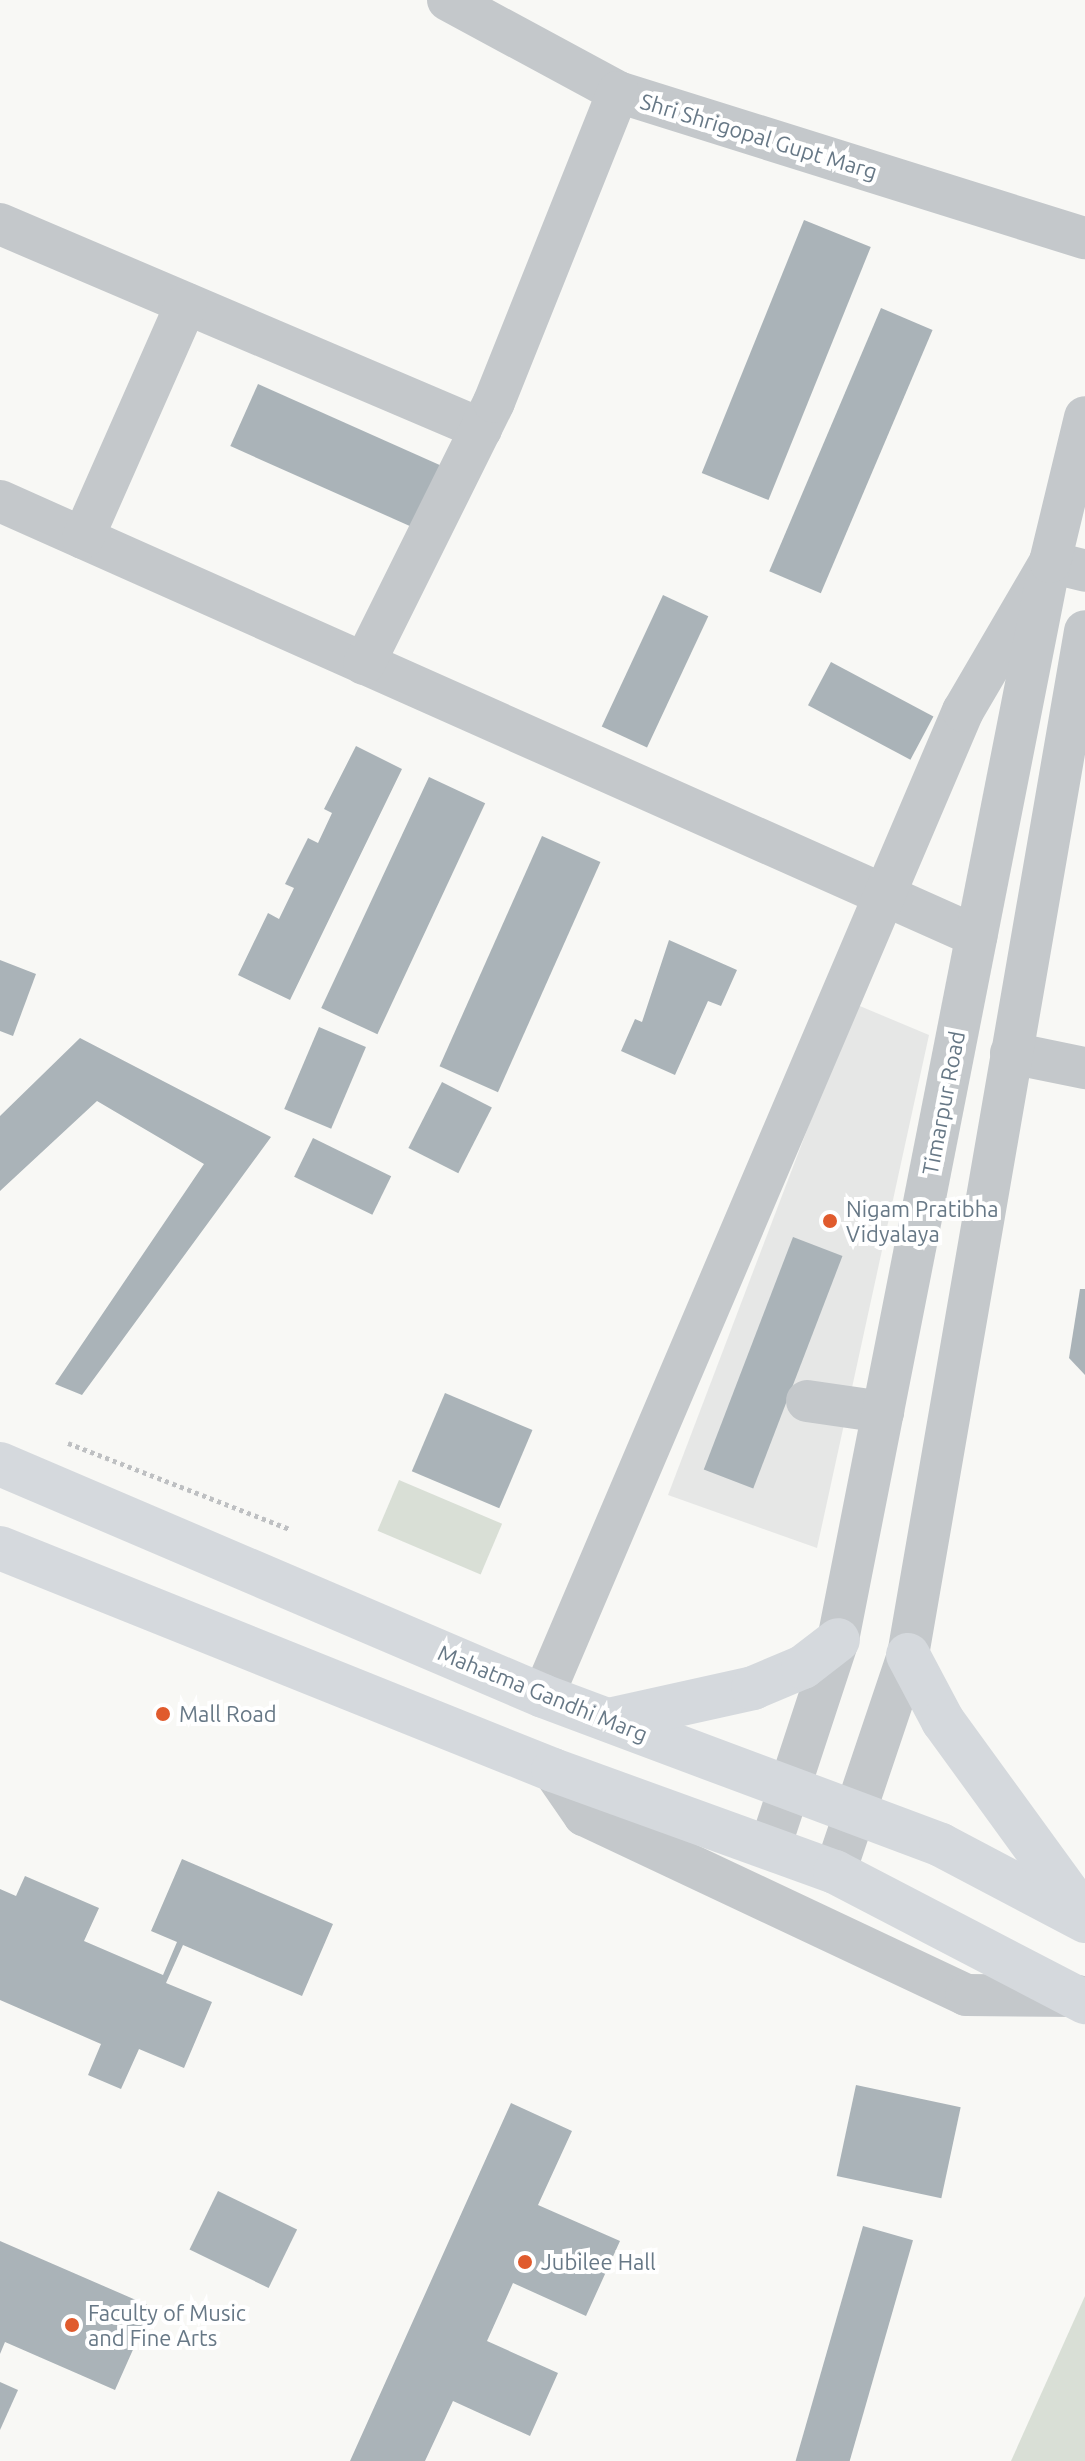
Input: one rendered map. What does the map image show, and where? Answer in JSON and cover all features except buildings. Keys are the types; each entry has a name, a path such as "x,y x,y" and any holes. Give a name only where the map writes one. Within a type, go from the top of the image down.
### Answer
{"main road":[{"name":"Mahatma Gandhi Marg","path":"0,1464 543,1696 795,1787 941,1845 1085,1919"},
{"path":"0,1548 553,1770 835,1872 1081,1999"},
{"path":"607,1721 753,1688 803,1667 838,1640"},
{"path":"908,1655 943,1721 1085,1919"}],"street":[{"name":"Shri Shrigopal Gupt Marg","path":"448,0 618,92 1085,238"},
{"path":"364,664 481,429 618,92"},
{"path":"0,224 481,429"},
{"path":"83,538 186,304"},
{"name":"Timarpur Road","path":"770,1847 795,1787 838,1640 976,936 1067,567 1085,417"},
{"path":"0,501 976,936"},
{"path":"543,1696 879,895 963,711 1067,567"},
{"path":"835,1872 908,1655 1085,631"},
{"path":"1011,1053 1085,1068"},
{"path":"807,1401 883,1412"},
{"path":"553,1770 584,1815 966,1995 1081,1999"}],"path":[{"path":"68,1443 290,1529"}],"shaded area":[{"name":"Nigam Pratibha Vidyalaya","path":"855,1004 929,1035 817,1548 668,1495"},
{"path":"399,1480 502,1524 481,1574 378,1531"},
{"path":"1085,2296 1085,2461 1011,2461"}],"place":[{"name":"Nigam Pratibha Vidyalaya","path":"830,1221"},
{"name":"Mall Road","path":"163,1714"},
{"name":"Jubilee Hall","path":"525,2262"},
{"name":"Faculty of Music and Fine Arts","path":"72,2325"}]}
